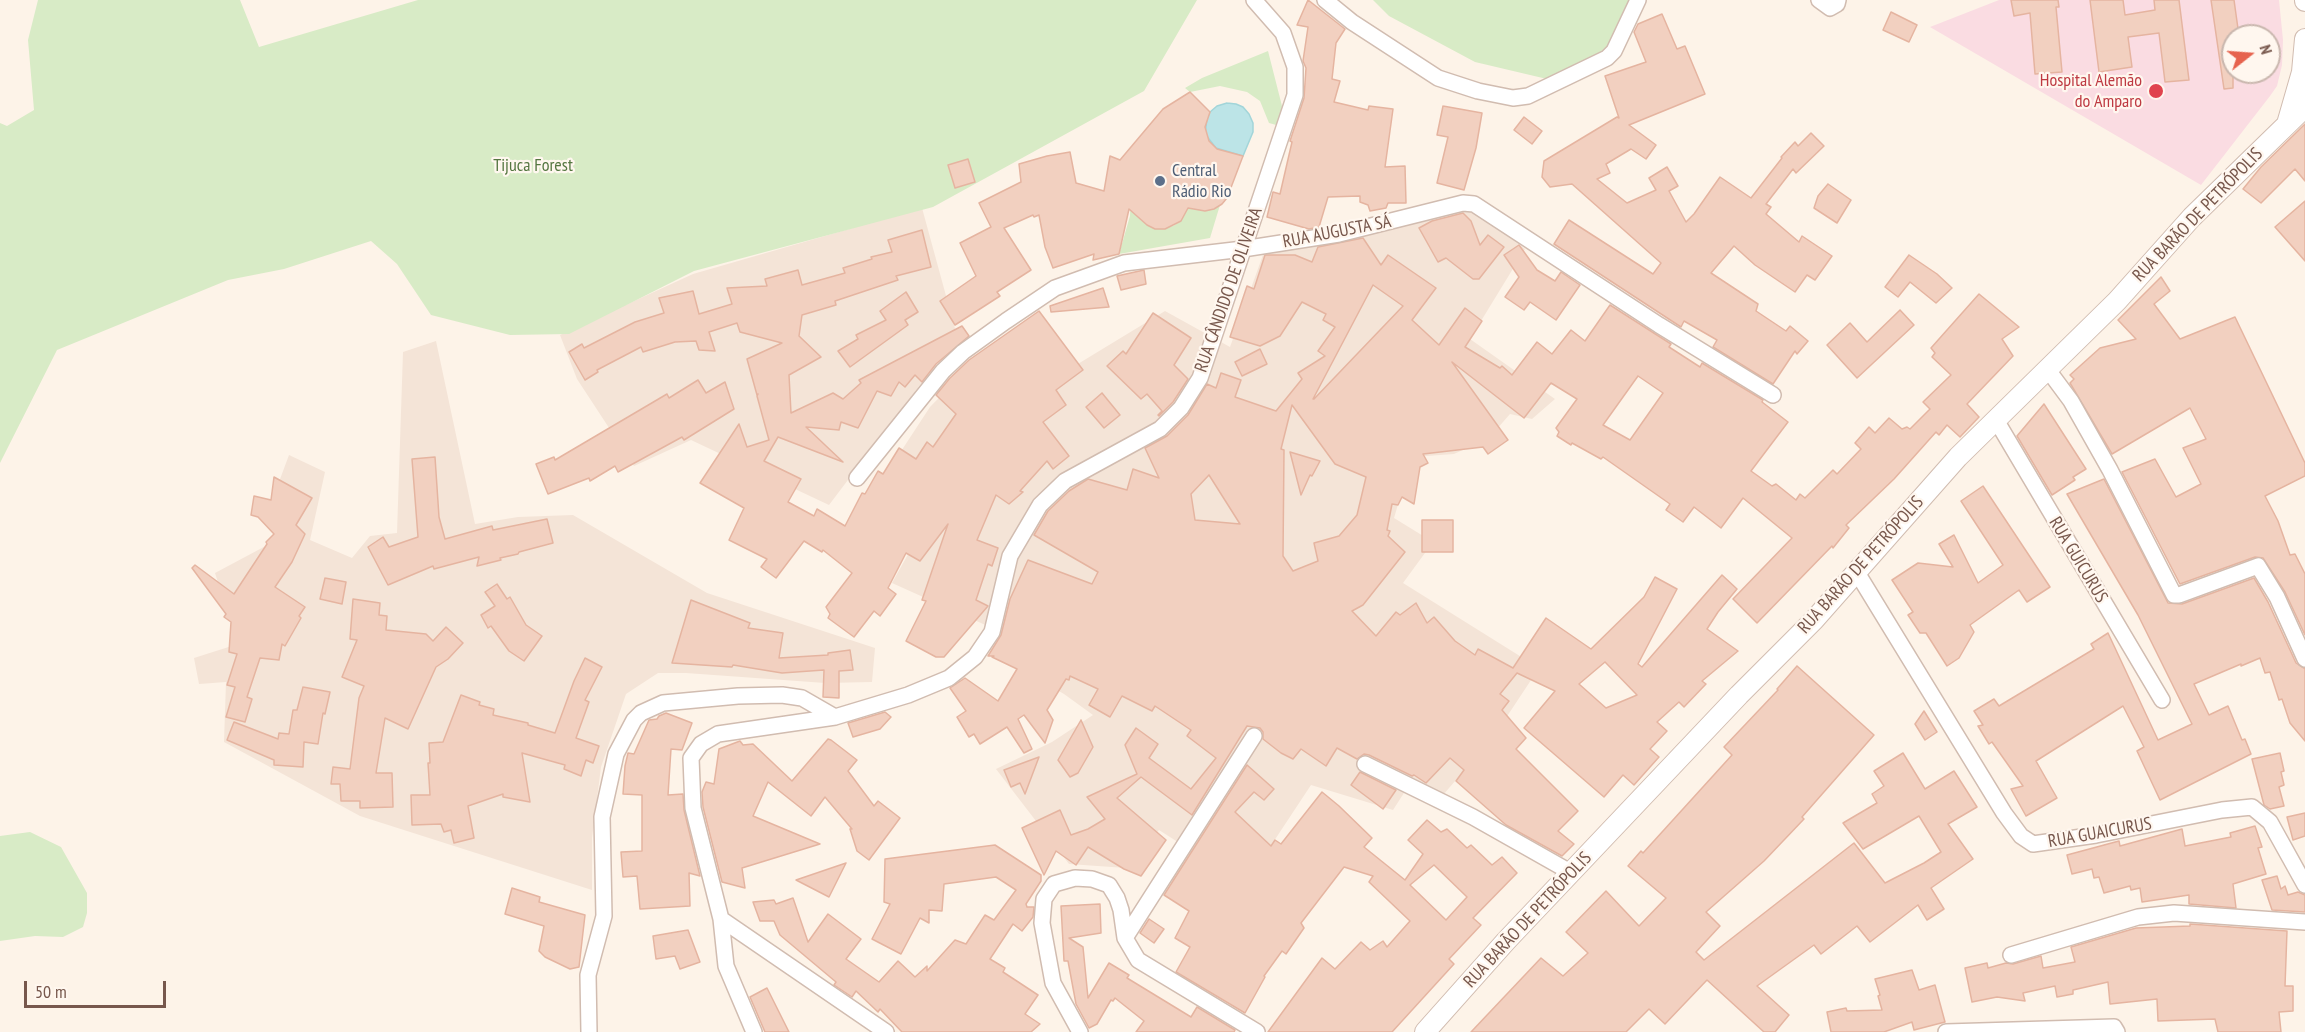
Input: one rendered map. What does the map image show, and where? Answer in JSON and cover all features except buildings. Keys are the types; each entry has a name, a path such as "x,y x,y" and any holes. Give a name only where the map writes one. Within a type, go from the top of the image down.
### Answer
{"street":[{"name":"RUA CÂNDIDO DE OLIVEIRA","path":"754,1032 726,966 721,919 693,808 691,758 700,744 718,735 835,717 908,695 949,678 975,657 992,632 1010,556 1040,505 1065,480 1160,429 1181,408 1200,378 1295,95 1295,68 1283,33 1254,0"},
{"path":"1324,0 1352,22 1438,78 1478,91 1513,98 1528,96 1607,58 1614,51 1638,0"},
{"path":"1819,0 1830,8 1837,4 1838,0"},
{"path":"2287,124 2302,72 2305,39"},
{"name":"RUA BARÃO DE PETRÓPOLIS","path":"1425,1032 1506,941 1739,695 1814,620 1958,457 2117,301 2192,217 2305,107"},
{"name":"RUA AUGUSTA SÁ","path":"857,478 957,358 1006,321 1056,288 1124,263 1243,249 1339,234 1454,206 1474,204 1659,325 1773,395"},
{"path":"2048,370 2071,401 2105,460 2174,595 2179,596 2258,566 2277,597 2305,659"},
{"name":"RUA GUICURUS","path":"1996,420 2162,700"},
{"name":"RUA GUAICURUS","path":"1856,571 1998,803 2021,836 2033,844 2096,835 2222,810 2253,807 2270,822 2305,885"},
{"path":"589,1032 588,975 604,916 602,817 615,754 634,720 641,713 663,704 738,696 782,695 802,698 835,717"},
{"path":"1125,938 1254,736"},
{"path":"1365,764 1473,817 1572,873"},
{"path":"1080,1032 1053,983 1042,923 1044,899 1054,884 1075,878 1092,879 1109,885 1119,904 1125,938 1138,960 1257,1032"},
{"path":"2011,955 2138,917 2174,913 2305,922"},
{"path":"721,919 886,1032"},
{"path":"1946,1032 2114,1028 2117,1032"}],"shaded area":[{"name":"Hospital Alemão do Amparo","path":"1999,0 2279,0 2283,40 2281,69 2281,24 2221,24 2221,84 2277,84 2201,185 1930,27"},
{"path":"1467,205 1525,249 1470,339 1555,399 1532,419 1510,414 1489,438 1454,454 1412,457 1394,518 1433,542 1403,583 1539,668 1494,736 1443,795 1411,782 1393,810 1311,785 1231,906 1170,880 1184,846 1159,830 1126,868 1069,864 996,769 1052,742 1093,715 1064,694 993,653 1001,632 892,583 911,549 894,462 930,407 974,362 1019,327 1021,323 1063,373 1165,311 1230,347 1264,252 1344,242"},
{"path":"922,208 957,336 829,505 691,440 634,466 577,379 560,335 693,274"},
{"path":"436,341 475,524 518,517 573,515 707,593 875,648 872,682 825,683 658,673 626,694 601,767 592,838 592,890 360,816 224,742 226,682 199,684 194,658 238,644 215,573 290,533 273,498 289,455 325,472 310,540 352,558 370,536 397,533 403,352"}],"green space":[{"name":"Tijuca Forest","path":"38,0 240,0 259,47 418,0 1197,0 1144,91 933,207 694,271 569,334 510,335 431,315 397,264 371,241 284,269 228,280 57,350 0,463 0,123 7,126 34,110 28,40"},
{"path":"1373,0 1641,0 1614,50 1547,79 1475,62 1389,16"},
{"path":"1268,51 1282,106 1280,126 1269,123 1260,101 1247,92 1220,86 1190,92 1185,88 1202,78"},
{"path":"1131,193 1135,211 1140,219 1155,229 1173,226 1181,221 1187,208 1205,211 1220,205 1210,238 1119,254 1130,216"},
{"path":"30,832 61,847 87,893 87,913 83,927 63,937 35,936 0,941 0,836"}],"water":[{"path":"1227,103 1243,107 1253,123 1253,132 1243,156 1216,148 1205,134 1210,112 1217,106"}],"place":[{"name":"Hospital Alemão do Amparo","path":"2156,91"},
{"name":"Central Rádio Rio","path":"1160,181"}]}
